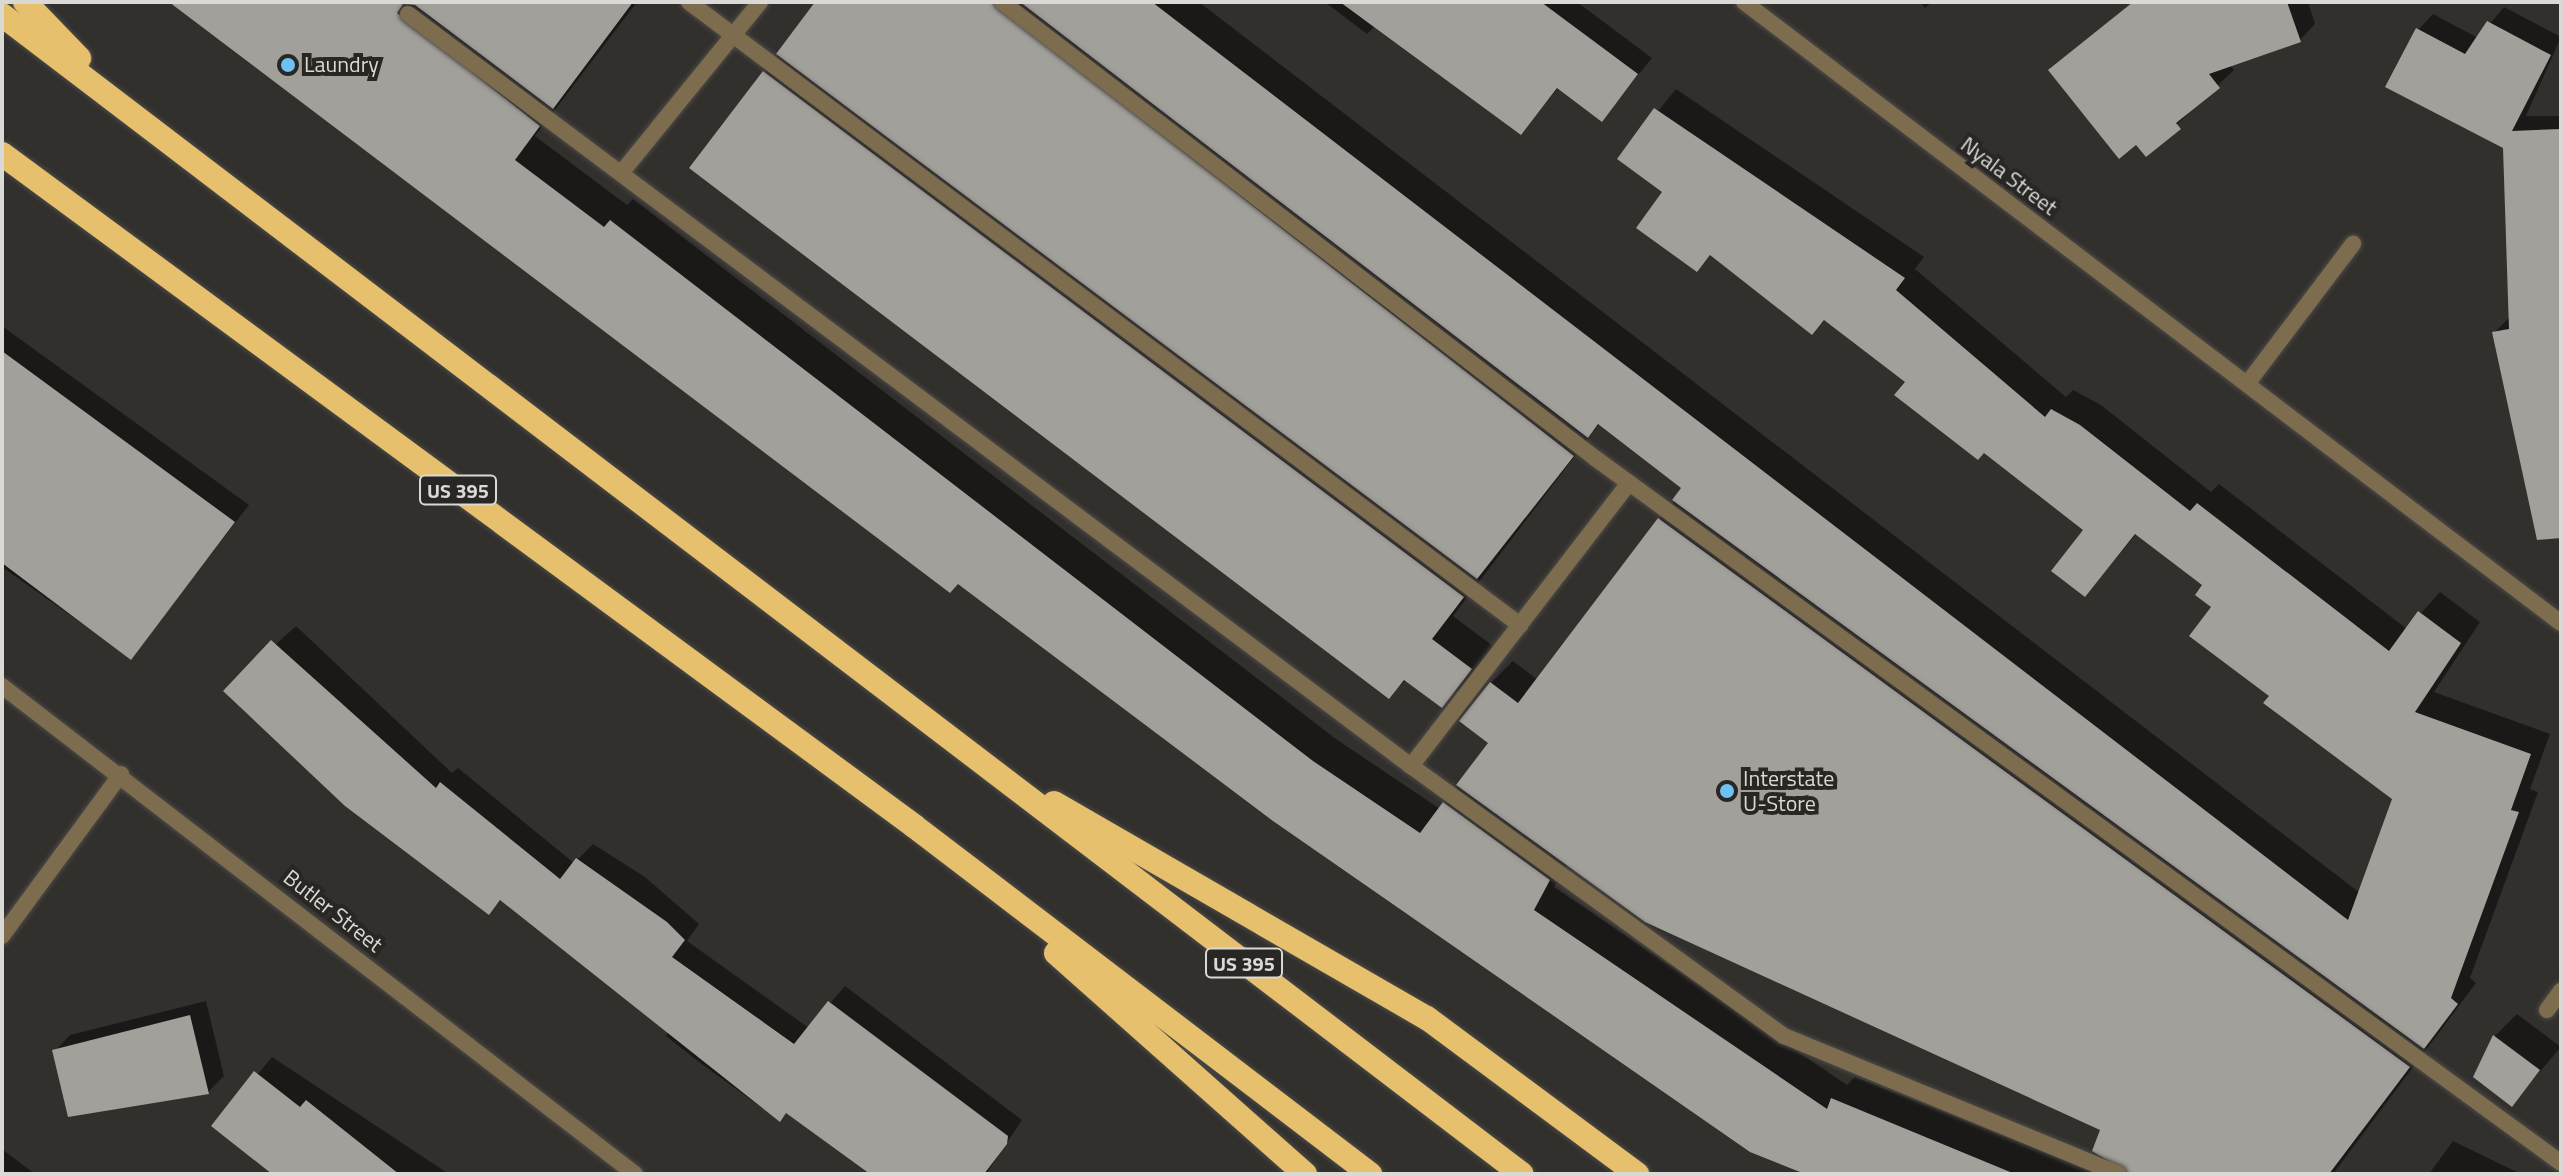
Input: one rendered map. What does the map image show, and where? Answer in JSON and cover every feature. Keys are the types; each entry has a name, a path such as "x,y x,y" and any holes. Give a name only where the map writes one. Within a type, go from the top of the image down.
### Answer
{"highway":[{"path":"25,2 133,115"},
{"name":"US 395","path":"2,15 1522,1174"},
{"name":"US 395","path":"2,154 914,826 1370,1174"},
{"path":"965,752 1427,1018 1637,1174"},
{"path":"914,826 1305,1174"}],"street":[{"path":"689,2 1520,625"},
{"path":"622,172 760,2"},
{"path":"1002,2 1629,483 2561,1163"},
{"name":"Nyala Street","path":"1744,2 2561,623"},
{"path":"408,14 1411,766 1784,1036 2119,1174"},
{"path":"2247,384 2353,244"},
{"path":"1411,766 1629,483"},
{"name":"Butler Street","path":"2,686 121,774 635,1174"},
{"path":"2,936 121,774"},
{"path":"2547,1010 2561,991"}],"building":[{"path":"169,2 633,2 553,109 415,5 403,4 397,13 540,126 515,160 604,227 610,220 1313,761 1420,833 1443,802 1550,880 1534,910 1827,1109 1831,1098 2015,1174 1805,1174 1750,1152 1273,821 958,584 950,593"},
{"path":"815,2 991,2 1574,456 1477,579 776,54"},
{"path":"1020,2 1152,2 2348,920 2392,799 2263,703 2269,696 2189,636 2211,607 2195,595 2202,585 2135,534 2085,597 2051,571 2083,530 1984,453 1978,460 1894,395 1905,382 1824,320 1812,335 1710,255 1697,272 1636,228 1662,192 1617,159 1654,108 1905,278 1896,290 2045,417 2051,409 2080,425 2190,511 2197,503 2389,651 2418,611 2461,643 2415,712 2531,754 2511,810 2519,812 2451,998 2458,1004 2424,1049 1672,500 1681,488 1598,424 1588,438"},
{"path":"1340,2 1541,2 1638,74 1602,122 1557,88 1521,135"},
{"path":"2133,2 2287,2 2301,42 2209,74 2220,88 2176,123 2181,129 2146,157 2136,145 2119,159 2048,70"},
{"path":"2487,21 2551,55 2512,131 2561,129 2561,538 2537,540 2492,332 2509,329 2503,148 2385,87 2416,28 2465,54"},
{"path":"763,71 1464,597 1432,639 1472,669 1442,708 1404,680 1389,699 689,168"},
{"path":"2,351 235,522 131,660 2,563"},
{"path":"1658,518 2410,1067 2329,1174 2130,1174 2092,1151 2100,1130 1645,922 1456,785 1488,743 1459,721 1490,682 1518,703"},
{"path":"271,640 436,788 440,782 560,879 576,858 667,922 685,940 672,957 794,1044 828,1001 1008,1136 1007,1144 984,1174 870,1174 786,1113 780,1122 500,900 489,915 345,806 223,691"},
{"path":"190,1015 209,1094 68,1117 52,1050"},
{"path":"2493,1035 2540,1070 2512,1107 2473,1077"},
{"path":"254,1071 300,1107 306,1100 399,1174 272,1174 211,1126"}],"place":[{"name":"Laundry","path":"288,65"},
{"name":"Interstate U-Store","path":"1727,791"}]}
